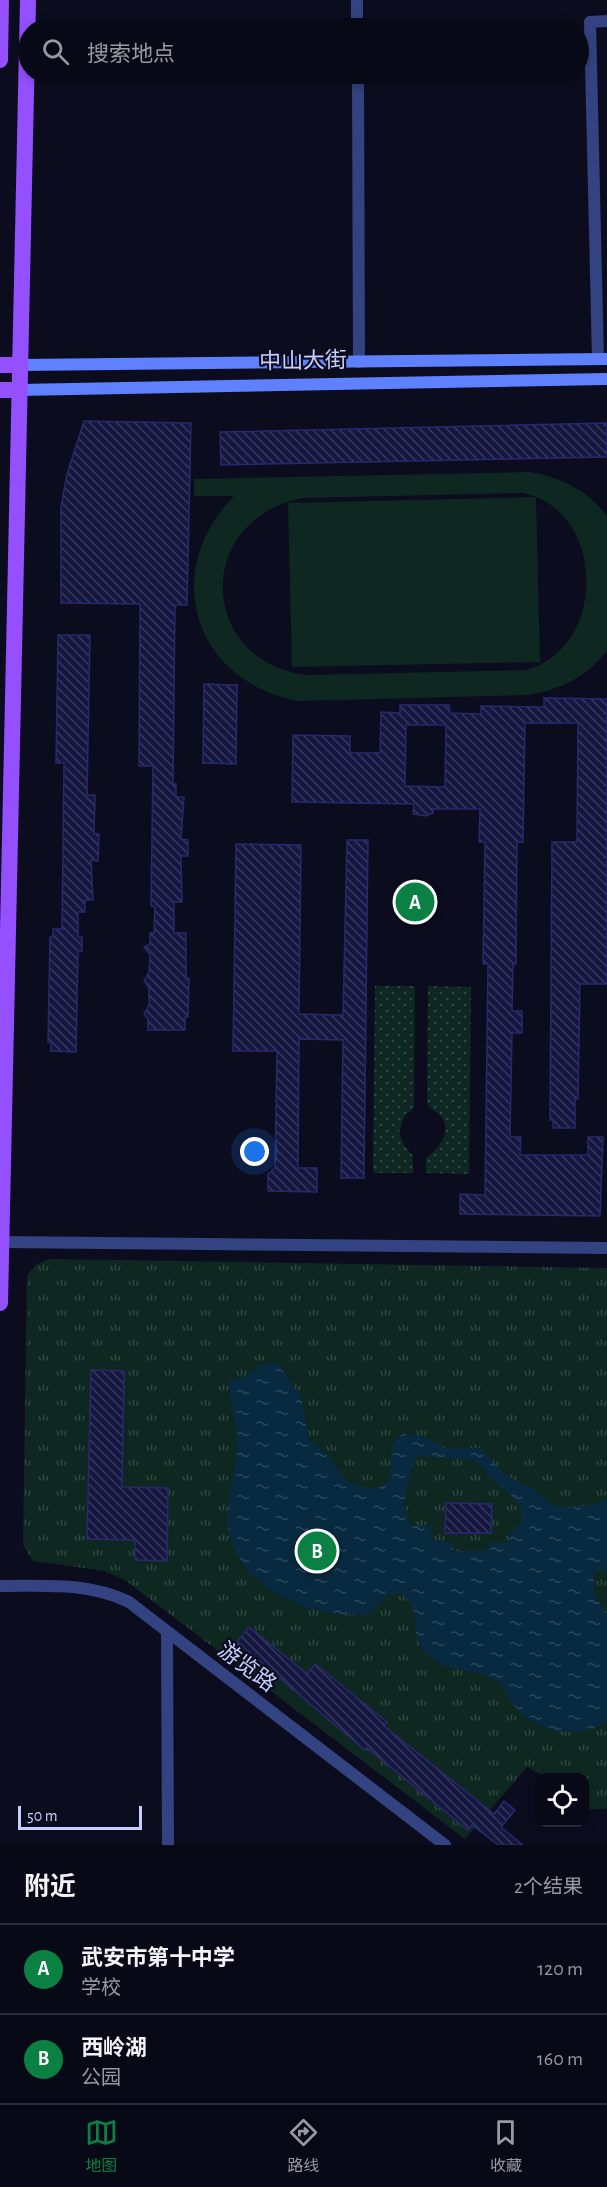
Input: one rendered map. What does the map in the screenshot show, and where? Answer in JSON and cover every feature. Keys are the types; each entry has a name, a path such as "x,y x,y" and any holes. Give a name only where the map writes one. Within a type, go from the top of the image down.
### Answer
{"main road":[{"path":"0,60 1,0"},
{"path":"28,0 28,18"},
{"path":"0,1303 26,84"},
{"name":"中山大街","path":"0,365 602,359"},
{"name":"中山大街","path":"0,390 607,379"}],"street":[{"path":"357,0 357,18"},
{"path":"602,359 590,22 607,21"},
{"path":"358,84 359,362"},
{"path":"1,1242 607,1248"},
{"name":"游览路","path":"0,1586 85,1587 101,1590 129,1602 445,1845"},
{"path":"167,1632 168,1845"}],"green space":[{"path":"529,472 562,481 591,499 607,516 607,651 590,668 572,681 551,690 528,695 298,701 262,690 233,671 212,647 199,619 194,589 198,557 211,526 234,496 194,496 194,479","holes":["523,493 551,505 570,525 582,551 587,580 583,609 572,635 553,657 527,670 305,675 269,664 244,644 228,618 223,589 227,559 242,533 267,511 302,498"]},
{"path":"536,497 540,662 292,667 288,503"},
{"path":"375,986 415,986 414,1108 405,1115 399,1132 404,1145 413,1156 413,1173 373,1173"},
{"path":"428,986 471,987 469,1174 426,1173 426,1158 439,1145 445,1134 441,1116 427,1103"},
{"path":"49,1259 607,1268 607,1809 589,1809 589,1773 538,1773 527,1767 465,1839 125,1580 105,1571 33,1561 23,1545 27,1275 37,1264"}],"water":[{"path":"277,1363 301,1397 308,1438 330,1458 345,1480 365,1489 380,1487 389,1481 392,1448 398,1437 404,1433 425,1437 444,1448 480,1448 505,1475 532,1489 551,1504 568,1507 590,1506 607,1499 607,1570 594,1572 594,1593 607,1615 607,1720 597,1727 573,1732 547,1728 535,1723 516,1708 501,1685 494,1679 438,1663 430,1657 419,1643 412,1607 400,1593 388,1595 368,1614 345,1614 322,1611 299,1604 277,1594 258,1580 243,1563 232,1543 227,1519 237,1447 229,1379 245,1378 262,1364","holes":["418,1456 473,1460 515,1500 519,1506 522,1521 513,1532 509,1532 509,1543 488,1543 488,1551 453,1551 453,1543 431,1540 431,1525 412,1526 407,1519 405,1503 408,1484 415,1458"]}],"building":[{"path":"84,421 191,423 187,605 175,605 173,784 176,784 176,797 184,797 181,839 188,840 188,856 181,856 182,902 174,902 174,933 186,933 186,978 189,978 188,1017 185,1017 185,1030 148,1030 148,1019 144,1014 149,1005 149,988 144,981 149,972 150,955 144,947 150,944 150,933 154,933 155,907 151,906 153,766 139,766 140,604 61,603 61,507 67,474"},
{"path":"607,423 607,457 221,465 220,432"},
{"path":"58,635 90,635 87,795 95,795 94,834 99,834 98,861 91,860 93,900 85,900 85,912 78,912 78,937 82,937 82,951 78,951 76,1052 51,1051 51,1042 48,1042 50,937 53,937 53,929 62,929 64,763 56,763"},
{"path":"204,684 237,685 236,764 203,763"},
{"path":"544,698 607,699 607,984 580,984 578,1099 575,1099 575,1128 553,1128 553,1120 550,1120 552,842 577,842 578,723 525,723 523,842 517,842 516,964 513,964 512,1011 522,1011 522,1033 512,1033 510,1137 521,1137 520,1155 588,1155 588,1137 603,1137 600,1216 460,1214 460,1194 485,1195 488,964 483,964 485,842 479,842 480,809 433,809 433,813 425,816 413,814 414,804 292,802 293,735 350,736 350,753 380,753 381,712 400,713 400,705 449,705 450,713 481,714 481,706 544,707","holes":["406,725 446,725 445,787 405,786"]},
{"path":"347,840 368,840 364,1178 341,1178 343,1040 299,1039 298,1168 317,1168 317,1192 268,1191 268,1174 275,1168 277,1051 233,1051 236,844 301,845 299,1014 343,1015"},
{"path":"91,1370 124,1371 122,1487 168,1488 167,1561 135,1560 135,1540 87,1539"},
{"path":"446,1503 492,1504 491,1533 445,1533"},
{"path":"249,1627 307,1674 315,1664 387,1722 384,1726 494,1814 504,1801 515,1810 501,1827 523,1845 498,1845 472,1825 468,1830 367,1748 365,1750 237,1642"}],"place":[{"name":"武安市第十中学","path":"415,902"},
{"name":"西岭湖","path":"317,1551"}]}
